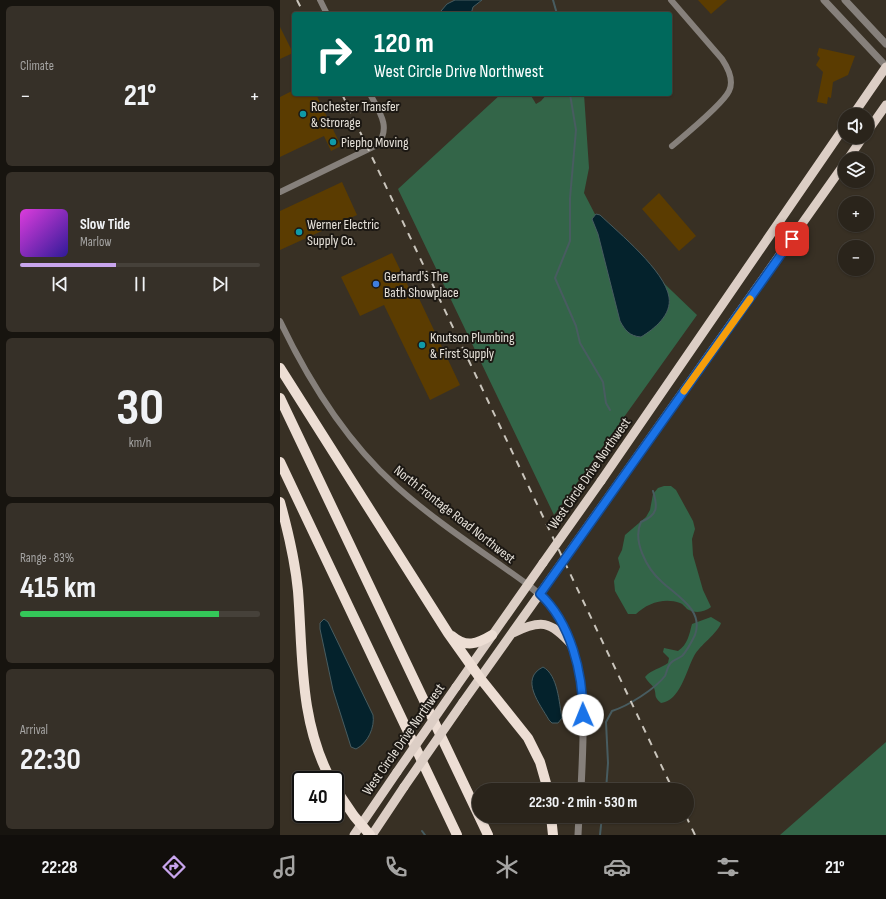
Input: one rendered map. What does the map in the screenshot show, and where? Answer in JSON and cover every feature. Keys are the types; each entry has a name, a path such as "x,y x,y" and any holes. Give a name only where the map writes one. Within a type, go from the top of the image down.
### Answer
{"highway":[{"path":"280,368 470,666 528,738 540,762 546,783"},
{"path":"280,398 488,835"},
{"path":"280,462 457,835"},
{"path":"280,502 295,566 308,717 315,744 327,771"},
{"path":"448,633 459,642 468,645 478,643 492,635"},
{"path":"344,801 361,825 371,835"},
{"path":"552,823 553,835"}],"main road":[{"path":"858,108 886,67"},
{"path":"874,122 886,105"},
{"name":"West Circle Drive Northwest","path":"354,835 527,584 601,481 838,136"},
{"name":"West Circle Drive Northwest","path":"371,835 463,702 838,173"},
{"path":"511,634 529,626 541,623 557,630 571,644"}],"street":[{"path":"320,0 326,12"},
{"path":"671,0 722,59 729,72 731,81 729,92 721,102 672,146"},
{"path":"824,0 886,67"},
{"path":"845,0 886,44"},
{"path":"280,192 377,145 384,136 384,124 371,96"},
{"name":"North Frontage Road Northwest","path":"280,321 303,367 327,405 349,435 372,462 417,504 527,584"},
{"path":"527,584 540,594 556,613 571,644 579,670 582,689 580,783"},
{"path":"578,835 579,823"}],"green space":[{"path":"499,96 531,96 536,104 545,96 584,96 589,168 584,193 598,220 697,315 554,515 398,189"},
{"path":"671,486 676,490 693,521 695,529 692,539 693,555 703,590 711,607 703,611 693,612 680,603 674,601 662,601 645,607 636,614 628,614 615,591 614,581 620,567 618,558 622,550 625,535 646,517 650,510 653,494 658,488"},
{"path":"711,617 721,623 719,627 694,656 678,691 668,701 661,703 656,697 654,688 645,677 650,672 668,663 669,658 663,652 664,648 678,651 686,642 692,624"},
{"path":"886,742 886,835 780,835"}],"water":[{"path":"455,0 482,0 473,7 472,12 441,12 447,4"},
{"path":"596,214 600,215 640,253 650,264 666,287 669,297 668,310 656,326 641,337 628,332 620,321 598,234 592,219"},
{"path":"324,619 328,622 373,715 373,725 370,734 364,743 356,749 351,747 333,690 320,629 320,623"},
{"path":"543,667 552,676 557,690 562,718 558,723 552,723 549,720 537,699 532,685 536,672"}],"building":[{"path":"698,0 727,0 711,14"},
{"path":"280,27 292,53 280,59"},
{"path":"819,48 855,56 848,75 833,82 831,98 828,97 827,104 817,102 823,72 816,65 820,58 817,55"},
{"name":"Rochester Transfer & Strorage","path":"292,91 292,96 317,96 341,146 331,151 324,136 280,157 280,97"},
{"name":"Werner Electric Supply Co.","path":"342,182 357,215 280,250 280,211"},
{"path":"659,193 696,236 679,251 642,209"},
{"path":"392,253 411,292 415,290 460,385 430,400 384,305 360,316 341,277"}],"waterway":[{"path":"553,0 556,12"},
{"path":"570,96 576,130 570,198 570,241 555,278 576,326 580,343 603,382 606,403 610,410"},
{"path":"607,783 608,763 606,722 612,711 641,696 661,681 671,663 682,656 688,649 695,635 697,626 696,618 688,604 656,576 642,554 638,538 639,530 641,522 654,513 656,502 653,491"},
{"path":"600,835 601,823"},
{"path":"422,831 425,835"}],"railway":[{"path":"297,0 303,12"},
{"path":"343,96 670,783"},
{"path":"689,823 695,835"}],"slow traffic":[{"path":"684,391 750,299"}],"place":[{"name":"Rochester Transfer & Strorage","path":"303,114"},
{"name":"Piepho Moving","path":"333,142"},
{"name":"Werner Electric Supply Co.","path":"299,232"},
{"name":"Gerhard's The Bath Showplace","path":"376,284"},
{"name":"Knutson Plumbing & First Supply","path":"422,345"}],"route":[{"path":"583,715 581,682 573,650 556,613 547,600 540,594 792,239"}]}
